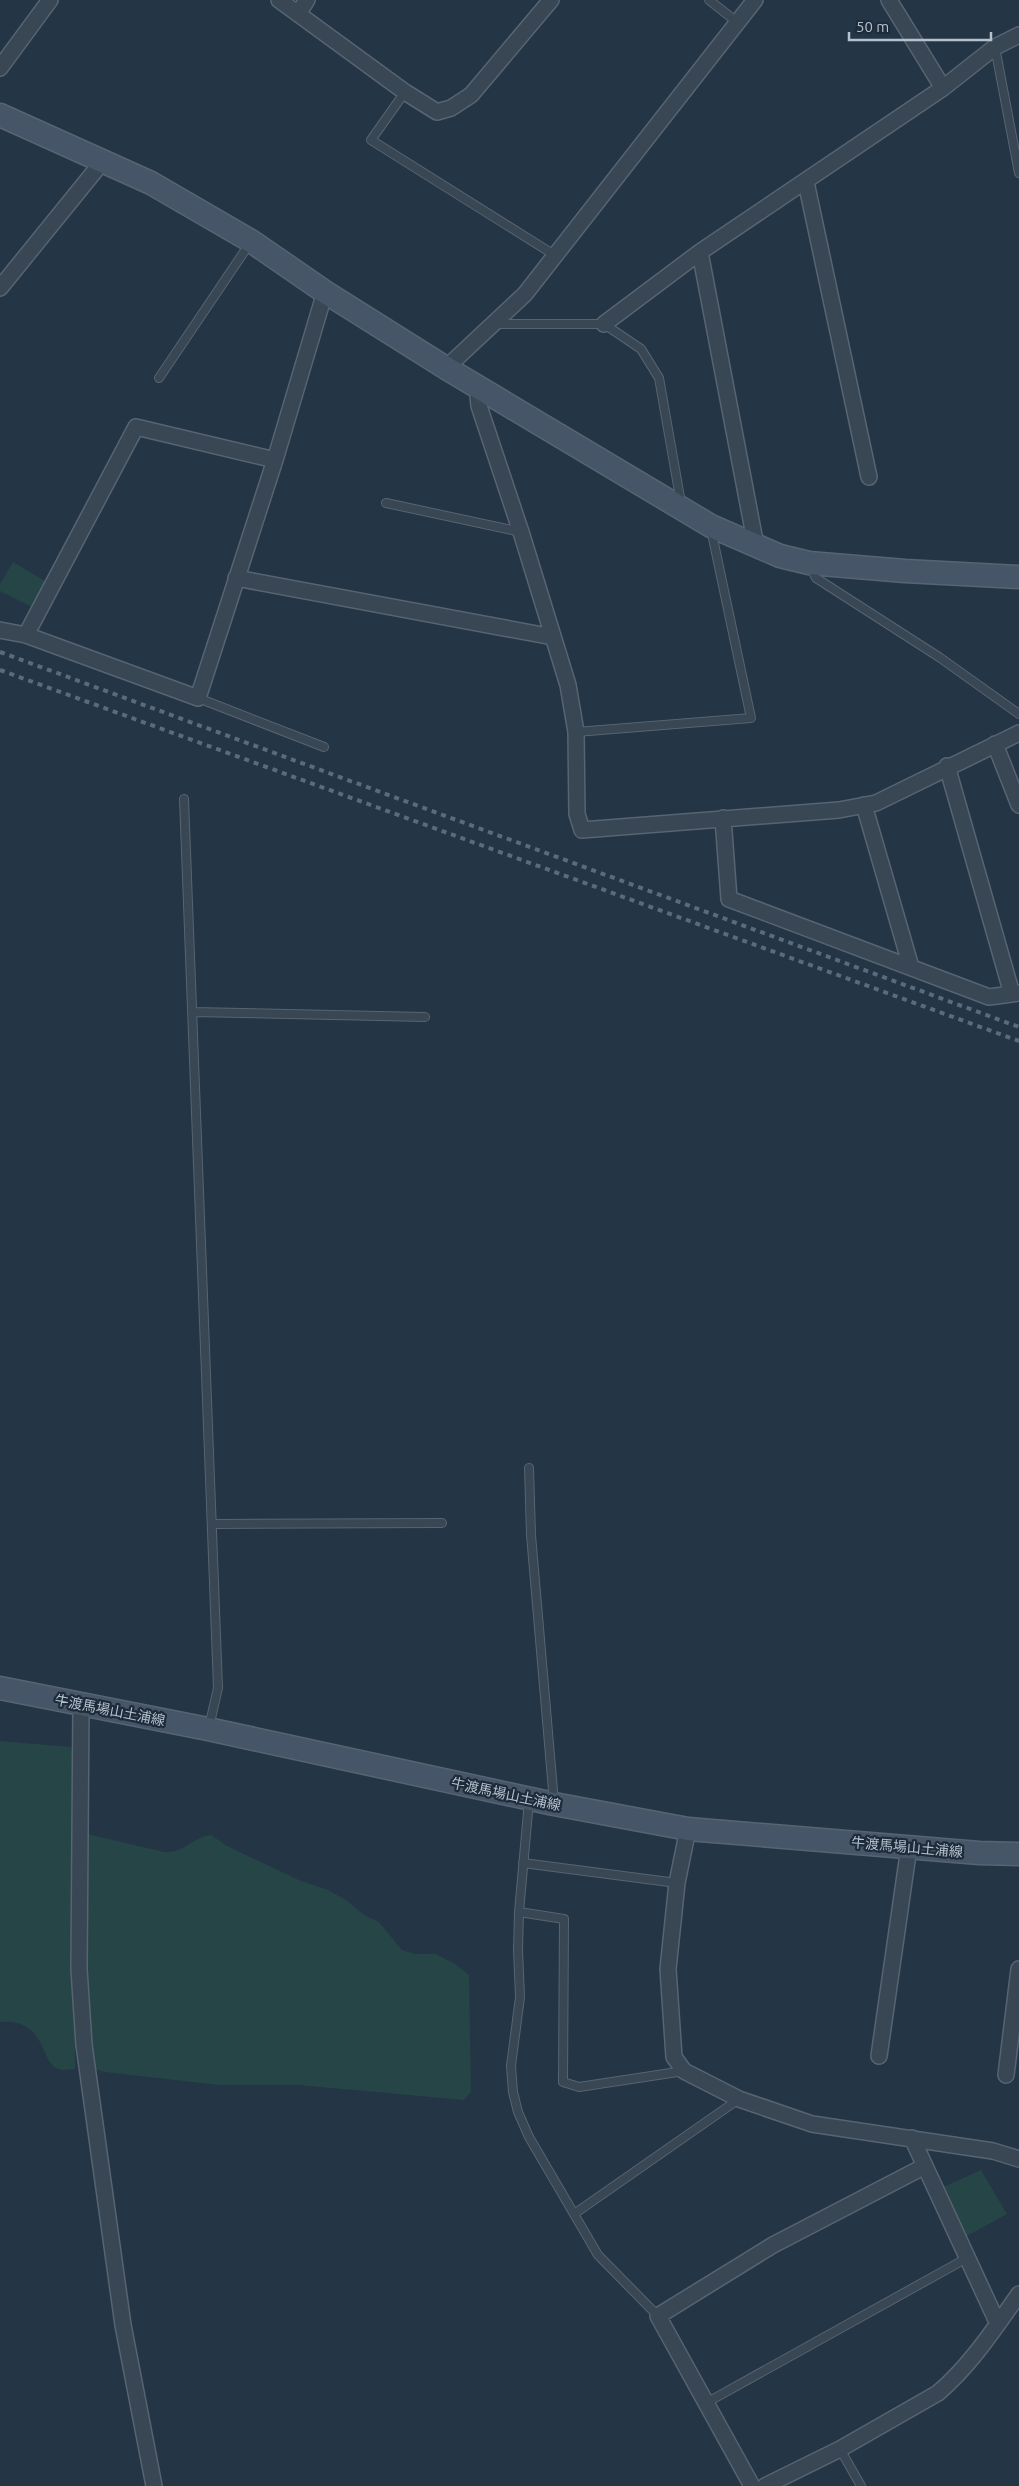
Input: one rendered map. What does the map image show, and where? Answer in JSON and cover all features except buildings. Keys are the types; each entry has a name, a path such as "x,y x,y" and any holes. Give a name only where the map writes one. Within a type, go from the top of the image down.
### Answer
{"street":[{"path":"0,68 50,0"},
{"path":"279,0 405,92 437,112 460,104 471,95 551,0"},
{"path":"298,14 308,0"},
{"path":"446,368 525,294 755,0"},
{"path":"888,0 943,88"},
{"path":"604,324 700,252 943,88 995,47 1019,35"},
{"path":"0,115 151,183 251,241 325,292 446,368 711,526 780,556 809,563 905,571 1019,576"},
{"path":"0,288 103,161"},
{"path":"806,182 868,477"},
{"path":"700,252 756,546"},
{"path":"0,630 26,635 198,698 275,460 325,292"},
{"path":"477,386 479,406 521,532 568,685 576,732 577,814 582,830 839,810 876,803 947,766 1019,734"},
{"path":"26,635 136,427 275,460"},
{"path":"236,578 553,637"},
{"path":"995,744 1019,805"},
{"path":"723,818 729,899 989,997 1016,994 947,766"},
{"path":"864,805 911,967"},
{"name":"牛渡馬場山土浦線","path":"0,1688 208,1729 529,1799 688,1829 1019,1854"},
{"path":"81,1704 79,1968 84,2045 123,2325 154,2486"},
{"path":"688,1829 677,1883 668,1969 674,2057 684,2071 739,2098 812,2124 993,2151 1019,2159"},
{"path":"879,2056 909,1847"},
{"path":"1006,2075 1019,1969"},
{"path":"912,2138 998,2324"},
{"path":"752,2486 658,2316 773,2245 925,2166"},
{"path":"765,2486 840,2449 938,2393 948,2384 998,2324 1019,2294"}],"lane":[{"path":"709,0 737,22"},
{"path":"995,47 1019,173"},
{"path":"405,92 370,140 556,256"},
{"path":"159,378 251,241"},
{"path":"494,324 604,324 641,350 659,378 683,511"},
{"path":"386,503 521,532"},
{"path":"576,732 751,718 711,526"},
{"path":"809,563 816,578 939,656 1019,714"},
{"path":"198,698 324,746"},
{"path":"184,799 218,1688 208,1729"},
{"path":"192,1012 425,1017"},
{"path":"529,1468 531,1536 554,1804"},
{"path":"212,1524 442,1523"},
{"path":"529,1799 518,1950 520,1997 511,2066 513,2092 518,2112 529,2137 598,2256 658,2316"},
{"path":"523,1863 677,1883"},
{"path":"520,1912 564,1919 564,2082 579,2087 684,2071"},
{"path":"574,2214 739,2098"},
{"path":"706,2403 967,2258"},
{"path":"840,2449 861,2486"}],"green space":[{"path":"13,562 50,584 36,609 0,591 0,584"},
{"path":"0,1741 71,1747 73,1754 75,2069 61,2070 53,2065 40,2042 27,2027 15,2023 0,2022"},
{"path":"87,1834 164,1852 177,1850 197,1839 211,1835 227,1846 299,1880 328,1890 346,1900 364,1915 379,1922 402,1950 415,1954 436,1954 455,1964 469,1975 471,2092 464,2100 298,2085 219,2085 105,2072 91,2068 82,1963"},
{"path":"981,2170 1007,2214 963,2238 941,2188"}],"railway":[{"path":"0,652 1019,1027"},
{"path":"0,670 1019,1041"}]}
